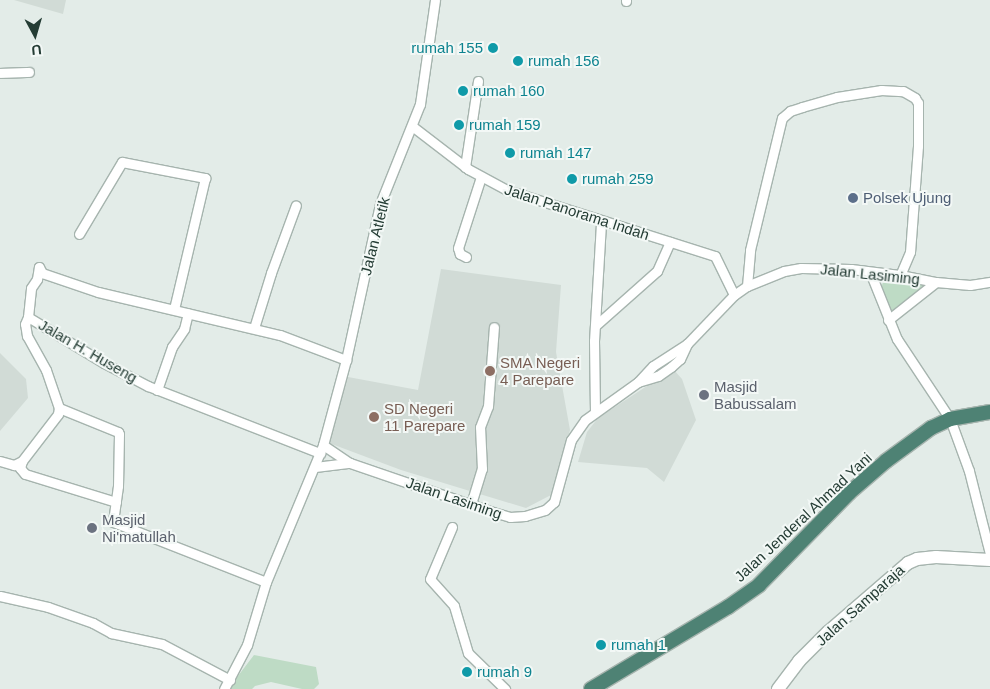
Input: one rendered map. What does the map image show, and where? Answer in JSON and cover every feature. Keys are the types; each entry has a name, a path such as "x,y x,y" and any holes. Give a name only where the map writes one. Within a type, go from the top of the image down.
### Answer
{"highway":[{"name":"Jalan Jenderal Ahmad Yani","path":"591,689 728,606 759,585 849,493 886,461 931,428 950,419 990,412"}],"main road":[{"name":"Jalan Samparaja","path":"778,689 798,661 828,632 908,563 926,557 990,560"}],"street":[{"name":"Jalan Atletik","path":"315,467 346,360 380,204 412,126 423,86 435,0"},
{"path":"0,73 29,72"},
{"path":"465,166 478,82"},
{"path":"747,286 750,250 782,118 790,111 831,99 881,90 904,91 915,98 918,103 918,146 910,252 900,275"},
{"name":"Jalan Panorama Indah","path":"412,126 481,177 507,190 601,222 715,256 734,295"},
{"path":"79,234 122,162 205,178 174,309"},
{"path":"466,257 460,254 458,248 481,177"},
{"path":"254,328 271,273 296,205"},
{"path":"595,412 595,326 601,222"},
{"path":"595,326 657,272 670,242"},
{"path":"28,317 32,288 37,279 39,267 42,272 90,290 280,335 346,360"},
{"name":"Jalan Lasiming","path":"350,464 471,504 517,517 535,513 550,506 557,495 572,440 578,429 595,412 638,382 658,376 671,367 680,359 687,344 734,295 747,286 766,277 801,268 900,275 970,286 990,282"},
{"path":"870,272 888,320 897,338 950,419 972,480 990,554"},
{"path":"888,320 936,282"},
{"path":"157,390 172,347 184,329 188,313"},
{"name":"Jalan H. Huseng","path":"59,408 46,370 27,336 25,324 28,317 104,363 157,390 321,449 350,464"},
{"path":"471,504 482,469 480,426 488,406 494,327"},
{"path":"116,502 25,474 20,468 22,461 58,414 59,408 118,432 116,502 113,522 266,582"},
{"path":"0,461 14,465 22,461"},
{"path":"224,689 247,645 266,582 310,472 315,467 350,464"},
{"path":"452,527 430,579 454,606 468,653 505,689"},
{"path":"0,596 48,607 93,623 111,633 162,644 230,680"}],"shaded area":[{"path":"14,0 66,0 63,14"},
{"name":"SMA Negeri 4 Parepare","path":"441,269 561,285 556,352 570,430 551,495 526,508 401,470 329,443 348,377 418,390"},
{"path":"0,353 26,379 28,398 0,431"},
{"path":"673,369 682,379 696,420 664,482 647,468 578,462 587,432 598,418"}],"green space":[{"path":"890,277 927,285 890,313 881,289 883,282"},
{"path":"254,655 316,667 319,684 314,689 302,689 271,682 255,686 252,689 228,689"}],"place":[{"name":"rumah 155","path":"493,48"},
{"name":"rumah 156","path":"518,61"},
{"name":"rumah 160","path":"463,91"},
{"name":"rumah 159","path":"459,125"},
{"name":"rumah 147","path":"510,153"},
{"name":"rumah 259","path":"572,179"},
{"name":"Polsek Ujung","path":"853,198"},
{"name":"SMA Negeri 4 Parepare","path":"490,371"},
{"name":"Masjid Babussalam","path":"704,395"},
{"name":"SD Negeri 11 Parepare","path":"374,417"},
{"name":"Masjid Ni'matullah","path":"92,528"},
{"name":"rumah 1","path":"601,645"},
{"name":"rumah 9","path":"467,672"}]}
